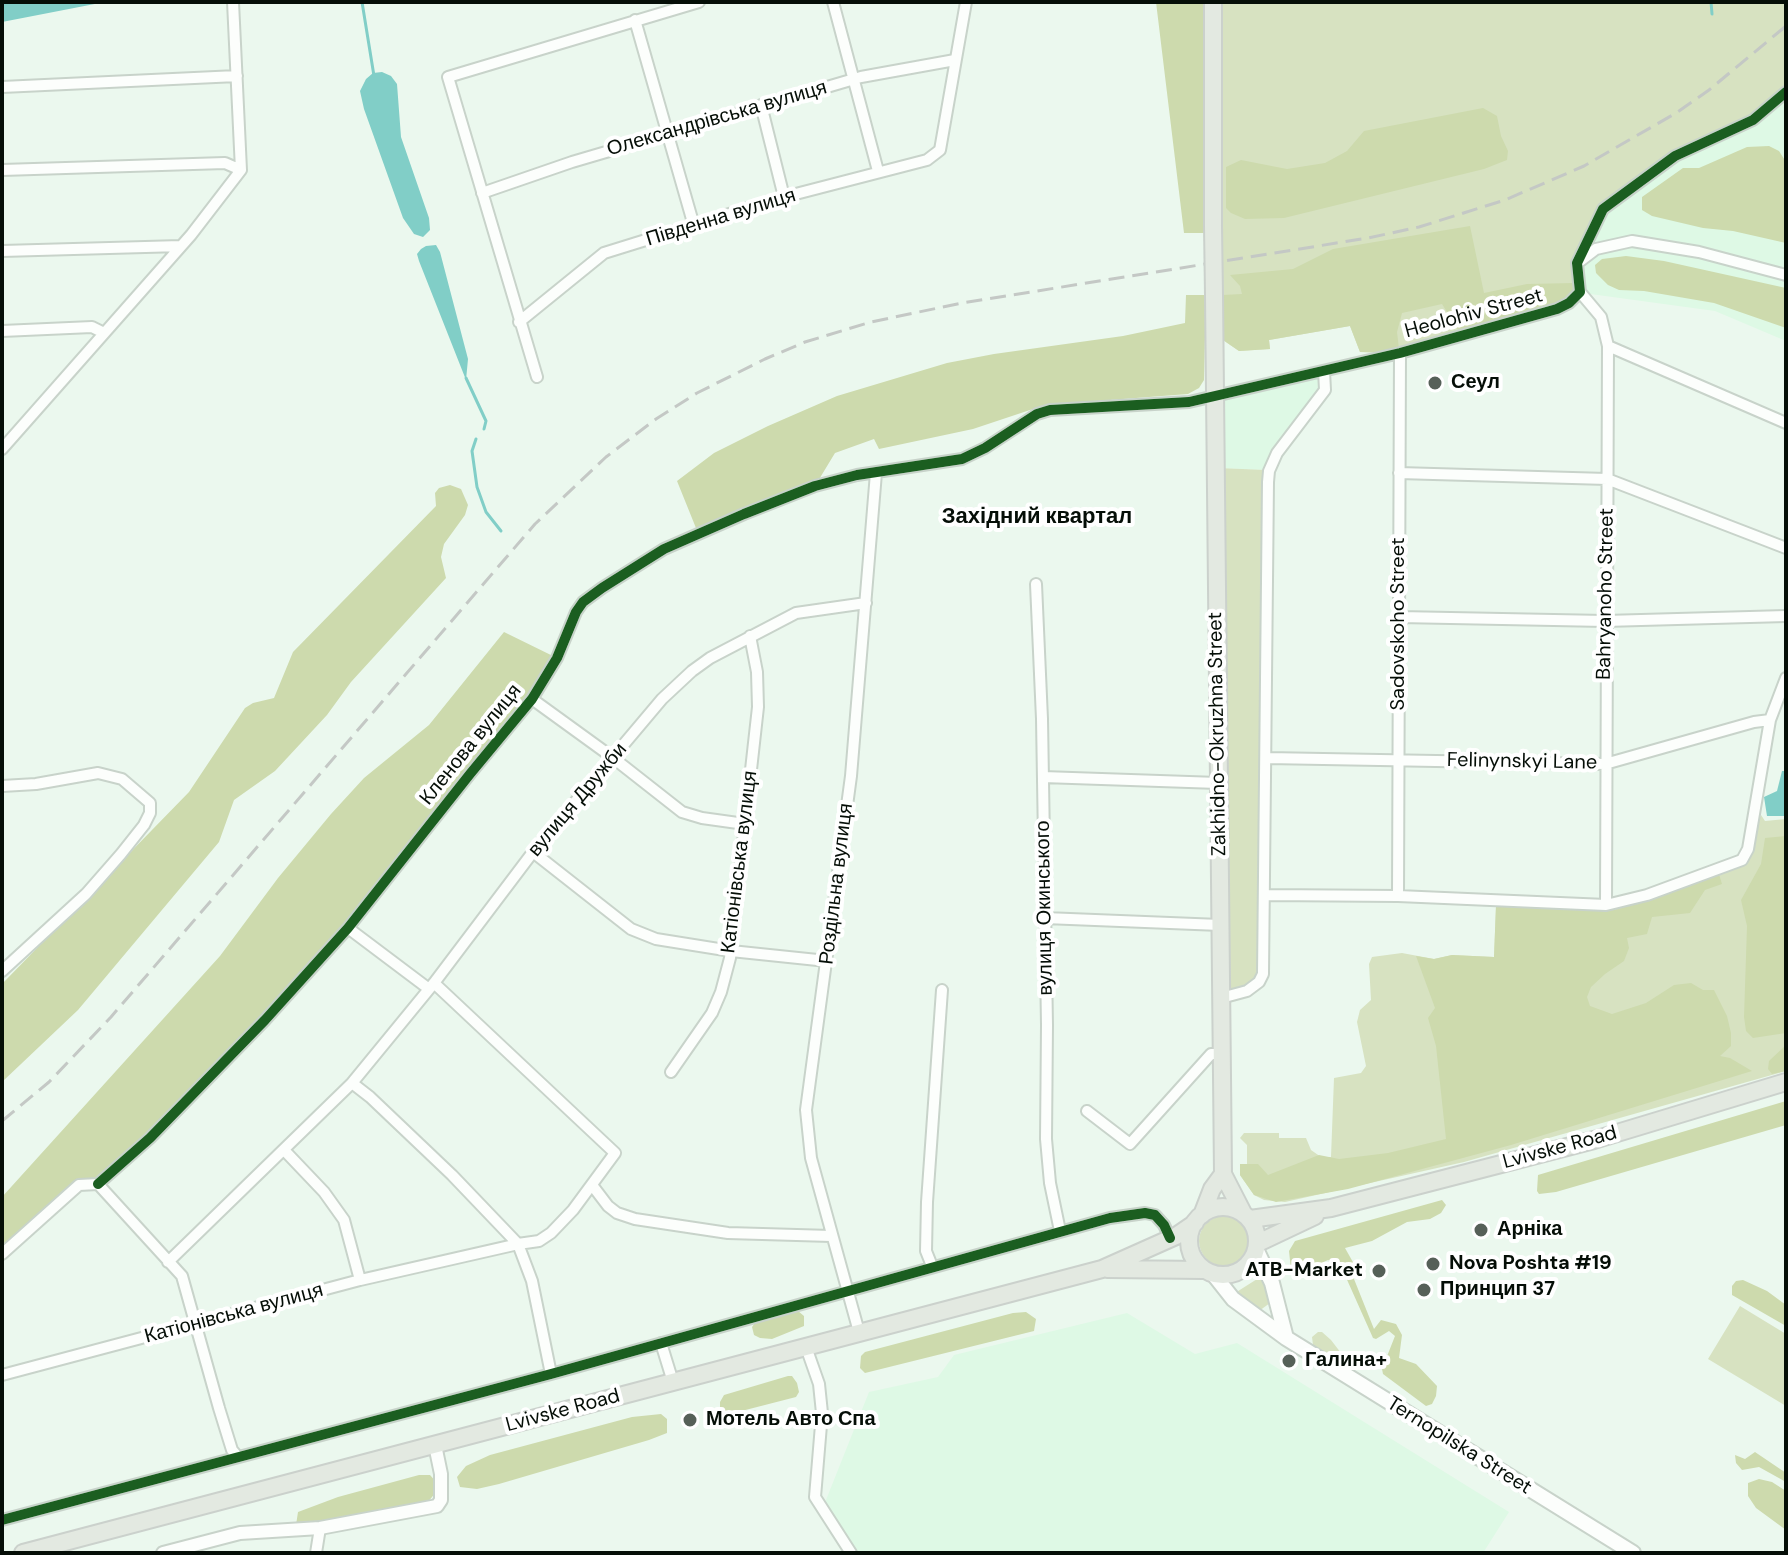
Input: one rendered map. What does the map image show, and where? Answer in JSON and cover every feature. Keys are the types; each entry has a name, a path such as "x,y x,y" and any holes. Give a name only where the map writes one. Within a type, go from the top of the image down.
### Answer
{"main road":[{"name":"Zakhidno-Okruzhna Street","path":"1213,2 1213,397 1223,1174 1246,1216"},
{"name":"Lvivske Road","path":"1246,1216 1331,1208 1594,1140 1786,1082"},
{"name":"Zakhidno-Okruzhna Street","path":"1198,1219 1223,1174"},
{"path":"1257,1247 1245,1269 1235,1274 1209,1272 1196,1263 1189,1243 1198,1219 1222,1207 1246,1216 1256,1229 1257,1247 1272,1283 1286,1338"},
{"name":"Lvivske Road","path":"1257,1247 1331,1208"},
{"name":"Lvivske Road","path":"23,1553 1102,1269 1170,1238 1198,1219"},
{"name":"Lvivske Road","path":"1102,1269 1209,1272"},
{"name":"Ternopilska Street","path":"1209,1272 1233,1299 1286,1338 1633,1553"}],"street":[{"path":"2,449 181,246 241,170 233,2"},
{"path":"537,377 448,77 699,2"},
{"path":"833,2 878,171"},
{"path":"955,60 966,2"},
{"path":"635,20 694,226"},
{"name":"Олександрівська вулиця","path":"482,193 572,162 761,105 854,79 955,60"},
{"name":"Південна вулиця","path":"519,322 604,253 784,197 927,160 940,150 955,60"},
{"path":"2,87 237,76"},
{"path":"1580,292 1577,263 1603,209 1675,156 1753,120 1786,92"},
{"path":"761,105 784,197"},
{"path":"2,170 225,163 241,170"},
{"path":"1577,263 1596,249 1632,241 1699,252 1786,275"},
{"path":"2,251 181,246"},
{"name":"Bahryanoho Street","path":"1580,292 1601,317 1608,346 1606,905"},
{"name":"Heolohiv Street","path":"1213,397 1529,319 1569,303 1580,292"},
{"path":"2,331 92,327 104,333"},
{"path":"1608,346 1786,423"},
{"name":"Sadovskoho Street","path":"1398,896 1400,353"},
{"path":"1221,998 1247,991 1259,982 1263,974 1269,471 1277,453 1325,390 1324,371"},
{"name":"Кленова вулиця","path":"98,1184 150,1138 265,1020 348,928 532,699 557,658 576,612 583,602 602,588 664,549 815,486 857,475 962,459 985,448 1028,419 1050,410 1189,402 1213,397"},
{"name":"Роздільна вулиця","path":"859,1332 811,1158 806,1110 851,776 876,473"},
{"path":"1399,473 1607,479 1786,548"},
{"name":"вулиця Окинського","path":"1036,584 1043,777 1046,1139 1050,1183 1060,1231"},
{"name":"вулиця Дружби","path":"168,1262 352,1083 533,852 662,699 692,671 796,613 866,603"},
{"path":"1399,617 1605,621 1786,616"},
{"name":"Катіонівська вулиця","path":"671,1072 712,1013 721,992 731,951 758,707 757,672 750,636"},
{"path":"1266,895 1398,896 1606,905 1624,903 1742,860 1748,849 1770,720 1786,678"},
{"path":"532,699 682,812 745,824"},
{"name":"Felinynskyi Lane","path":"1267,758 1605,764 1770,720"},
{"path":"2,786 36,784 98,773 122,779 150,803 150,813 144,825 86,894 2,971"},
{"path":"1043,777 1218,783"},
{"path":"533,852 631,929 656,939 827,961"},
{"path":"1045,918 1220,925"},
{"path":"348,928 431,986"},
{"name":"Катіонівська вулиця","path":"2,1375 360,1280 539,1241 551,1233 573,1210 615,1153 431,986"},
{"path":"932,1266 926,1251 927,1202 942,990"},
{"path":"1087,1111 1130,1144 1211,1054 1222,1054"},
{"path":"352,1083 484,1207 518,1244 532,1281 551,1374"},
{"path":"284,1150 324,1192 344,1220 360,1280"},
{"path":"2,1254 79,1185 98,1184 182,1276 227,1433 238,1457"},
{"path":"592,1185 608,1206 617,1213 635,1219 728,1233 831,1236"},
{"path":"2,1520 551,1374 1110,1218 1145,1213 1155,1215 1170,1238"},
{"path":"661,1343 673,1382"},
{"path":"806,1347 819,1384 822,1413 815,1497 851,1553"},
{"path":"163,1553 240,1533 320,1528 414,1513 437,1506 441,1500 442,1477 435,1445"},
{"path":"316,1553 320,1528"}],"shaded area":[{"path":"1217,2 1786,2 1786,87 1751,117 1673,153 1601,207 1573,263 1573,292 1568,299 1399,349 1360,352 1350,326 1269,340 1270,349 1239,351 1223,340 1222,226 1217,142"},
{"path":"1786,97 1786,341 1715,311 1583,293 1580,264 1606,211 1677,159"},
{"path":"1321,375 1322,389 1266,470 1218,468 1217,399"},
{"path":"1218,468 1266,470 1260,973 1246,988 1225,993"},
{"path":"1761,815 1765,821 1786,819 1786,1071 1464,1162 1285,1202 1264,1200 1254,1195 1240,1175 1240,1164 1247,1164 1247,1145 1240,1138 1244,1133 1279,1133 1279,1138 1306,1138 1311,1150 1321,1157 1331,1157 1334,1078 1361,1073 1366,1066 1357,1022 1360,1010 1371,1000 1369,964 1372,957 1402,953 1434,959 1452,955 1494,957 1496,906 1614,910 1696,883 1738,864"},
{"path":"1224,1216 1241,1224 1249,1241 1241,1258 1224,1266 1207,1258 1199,1241 1207,1224"},
{"path":"1265,1274 1270,1303 1259,1311 1235,1293"},
{"path":"1740,1306 1786,1334 1786,1406 1708,1359"},
{"path":"1127,1313 1195,1354 1237,1343 1509,1512 1483,1553 857,1553 824,1505 869,1392 938,1377 954,1355"},
{"path":"1318,1332 1331,1340 1341,1353 1338,1358 1313,1345 1312,1337"}],"green space":[{"path":"1156,2 1205,2 1205,233 1184,233"},
{"path":"1483,108 1497,116 1508,151 1507,160 1484,169 1284,218 1245,219 1226,208 1226,167 1241,160 1287,169 1325,163 1347,151 1364,131"},
{"path":"1769,146 1779,151 1786,162 1786,243 1703,228 1652,216 1642,210 1642,197 1683,168 1699,168 1747,147"},
{"path":"1470,226 1484,293 1527,284 1574,283 1573,292 1568,299 1555,306 1460,333 1442,304 1402,313 1397,332 1399,349 1383,353 1360,352 1350,326 1269,340 1270,349 1239,351 1223,340 1223,295 1242,294 1240,286 1230,275 1293,269 1333,249"},
{"path":"1626,256 1664,261 1786,288 1786,328 1714,303 1619,290 1608,285 1596,273 1595,265 1602,259"},
{"path":"1186,295 1206,295 1204,380 1199,388 1188,394 1045,405 973,429 879,449 874,439 835,453 815,486 698,533 677,481 714,453 768,426 837,396 947,363 1123,336 1185,323"},
{"path":"450,485 461,489 468,505 465,515 444,544 441,557 446,578 275,771 234,800 219,842 78,1010 2,1082 2,984 189,792 245,708 274,698 293,652 436,506 435,493 439,488"},
{"path":"504,632 557,658 532,699 312,971 98,1184 79,1185 2,1254 2,1197 220,956 331,814 364,778 429,725"},
{"path":"1786,836 1786,1033 1753,1038 1746,1031 1744,1017 1747,926 1741,900 1761,864 1765,838"},
{"path":"1718,871 1722,884 1705,890 1690,913 1652,917 1647,934 1627,938 1629,948 1624,961 1591,987 1587,997 1590,1006 1612,1014 1646,1003 1674,985 1691,983 1703,990 1714,990 1727,1016 1731,1033 1731,1046 1720,1056 1730,1058 1752,1071 1511,1145 1348,1189 1276,1202 1254,1195 1240,1175 1240,1164 1258,1164 1268,1175 1319,1155 1339,1159 1388,1153 1446,1139 1436,1046 1428,1018 1435,1008 1416,956 1434,959 1452,955 1494,957 1496,906 1614,910 1696,883"},
{"path":"1786,1045 1786,1071 1772,1074 1768,1069 1769,1061"},
{"path":"1786,1101 1786,1125 1556,1192 1539,1194 1537,1191 1538,1175"},
{"path":"1442,1200 1446,1205 1441,1213 1430,1219 1407,1222 1372,1241 1345,1248 1354,1264 1352,1274 1374,1329 1381,1320 1396,1324 1402,1335 1399,1358 1416,1364 1437,1386 1432,1404 1426,1406 1383,1374 1382,1369 1395,1336 1389,1331 1373,1338 1344,1273 1336,1263 1328,1260 1299,1273 1294,1272 1291,1270 1289,1251 1295,1241"},
{"path":"1743,1280 1767,1291 1786,1305 1786,1326 1732,1295 1732,1286 1736,1281"},
{"path":"798,1311 804,1316 804,1326 772,1339 754,1335 752,1327 757,1320 781,1312"},
{"path":"1026,1312 1036,1319 1034,1331 865,1373 860,1368 861,1356 865,1352"},
{"path":"792,1376 797,1383 799,1392 796,1397 726,1415 720,1409 724,1395"},
{"path":"661,1414 667,1419 667,1433 649,1440 499,1484 477,1489 460,1487 457,1477 466,1466 490,1455 632,1417"},
{"path":"1755,1452 1786,1473 1786,1482 1759,1467 1742,1470 1736,1463 1735,1455 1745,1459"},
{"path":"419,1475 430,1475 437,1483 436,1492 428,1502 347,1522 296,1525 298,1512 338,1497"},
{"path":"1759,1479 1772,1482 1786,1491 1786,1530 1756,1508 1748,1496 1748,1483"}],"water":[{"path":"2,2 105,2 2,22"},
{"path":"382,72 391,76 397,84 401,137 429,218 430,230 423,237 414,234 403,218 364,109 360,91 366,79 373,73"},
{"path":"436,245 468,359 466,380 417,254 426,246"},
{"path":"1782,771 1786,771 1786,816 1767,816 1764,797 1777,791"}],"waterway":[{"path":"362,2 374,76"},
{"path":"1711,2 1712,14"},
{"path":"466,378 486,421 484,429"},
{"path":"476,439 472,451 477,487 486,512 501,531"}],"railway":[{"path":"2,1121 49,1082 111,1017 535,524 606,457 697,393 805,342 871,322 962,303 1368,238 1419,227 1505,200 1584,166 1676,113 1709,90 1786,26"}],"cycle path":[{"path":"98,1184 150,1138 265,1020 348,928 532,699 557,658 576,612 583,602 602,588 664,549 744,514 815,486 857,475 962,459 985,448 1037,414 1050,410 1189,402 1400,353 1557,309 1580,292 1577,263 1603,209 1675,156 1753,120 1786,92"},
{"path":"2,1520 551,1374 1110,1218 1145,1213 1155,1215 1170,1238"}],"place":[{"name":"Сеул","path":"1435,383"},
{"name":"Арніка","path":"1481,1230"},
{"name":"Nova Poshta #19","path":"1433,1264"},
{"name":"ATB-Market","path":"1379,1271"},
{"name":"Принцип 37","path":"1424,1290"},
{"name":"Галина+","path":"1289,1361"},
{"name":"Мотель Авто Спа","path":"690,1420"}],"district":[{"name":"Західний квартал","path":"1037,517"}]}
